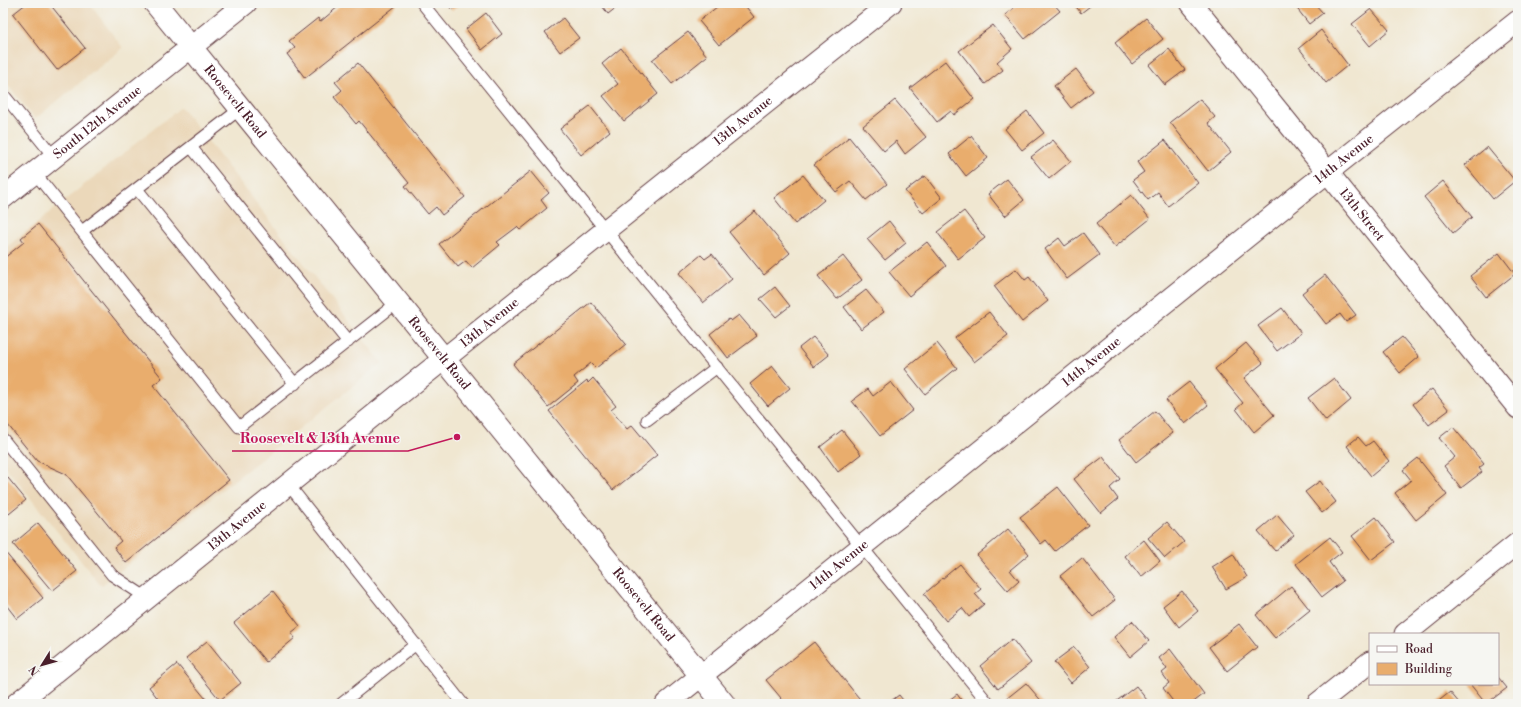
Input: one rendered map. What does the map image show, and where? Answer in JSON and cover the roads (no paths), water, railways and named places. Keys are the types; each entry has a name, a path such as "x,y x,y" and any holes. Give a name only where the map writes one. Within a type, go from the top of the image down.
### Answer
{"main road":[{"name":"Roosevelt Road","path":"155,3 724,704"}],"street":[{"name":"South 12th Avenue","path":"3,198 246,3"},
{"name":"13th Avenue","path":"16,704 444,359 891,3"},
{"name":"13th Street","path":"1191,3 1518,408"},
{"name":"14th Avenue","path":"666,704 1327,172 1518,21"},
{"path":"1406,633 1518,543"},
{"path":"1317,704 1369,663"}],"lane":[{"path":"422,3 989,704"},
{"path":"3,94 54,157"},
{"path":"82,232 240,109"},
{"path":"191,147 348,342"},
{"path":"34,172 239,427 398,302"},
{"path":"137,189 295,384"},
{"path":"647,420 717,367"},
{"path":"3,439 112,575 146,598"},
{"path":"288,484 463,704"},
{"path":"341,704 416,644"}],"place":[{"name":"Roosevelt & 13th Avenue","path":"457,437"}]}
